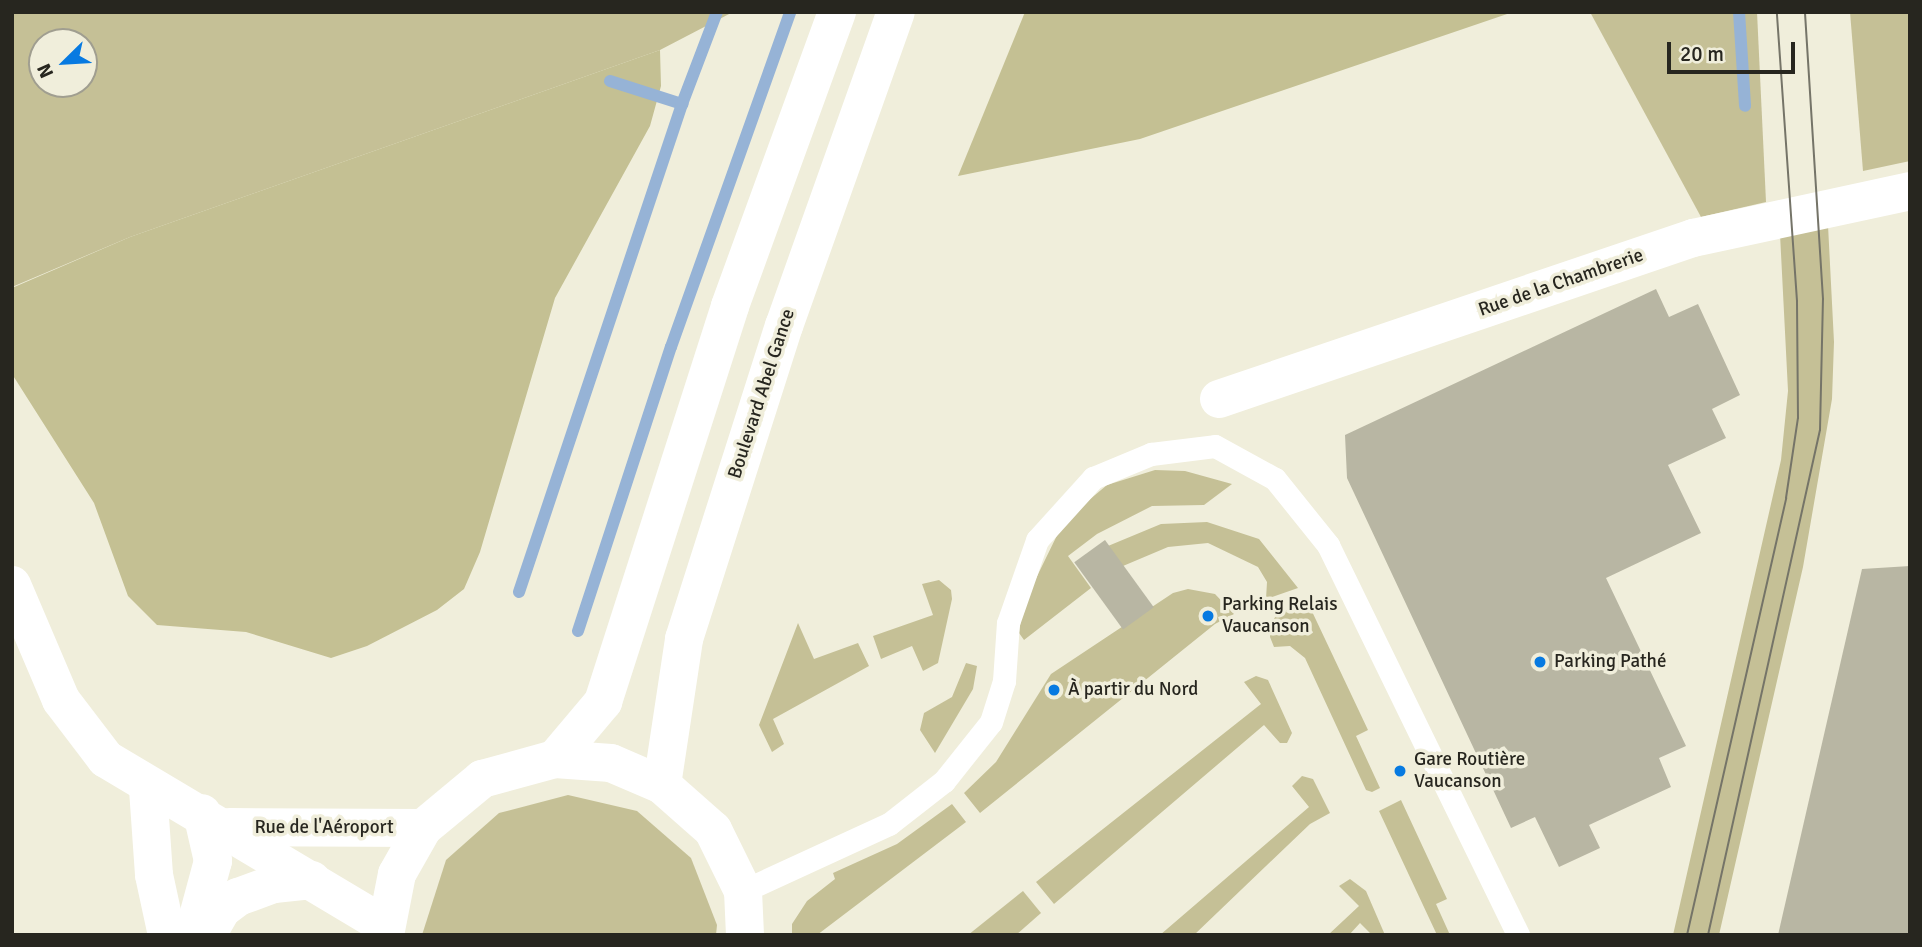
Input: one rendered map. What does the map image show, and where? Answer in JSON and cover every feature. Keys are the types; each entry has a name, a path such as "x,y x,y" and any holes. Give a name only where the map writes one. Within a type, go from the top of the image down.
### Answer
{"main road":[{"path":"555,759 603,702 743,267 837,12"},
{"name":"Boulevard Abel Gance","path":"662,785 684,639 784,326 896,12"},
{"name":"Rue de la Chambrerie","path":"1220,399 1693,238 1910,191"},
{"name":"Rue de l'Aéroport","path":"12,585 48,673 75,722 106,759 148,789 214,820 312,880 384,930"},
{"path":"384,930 397,874 424,828 482,779 555,759 611,763 662,785 712,830 743,891 745,935"},
{"path":"148,789 154,875 167,935"},
{"path":"193,935 213,861 214,820"},
{"name":"Rue de l'Aéroport","path":"214,820 424,828"},
{"path":"207,935 222,909 238,897 274,884 312,880"}],"lane":[{"path":"743,891 889,824 944,781 991,722 1004,681 1008,623 1037,540 1093,478 1151,454 1215,446 1275,480 1328,545 1518,935"}],"shaded area":[{"path":"12,12 733,12 660,50 130,237 12,287"},
{"path":"1025,12 1513,12 1140,139 958,176"},
{"path":"1590,12 1757,12 1766,202 1701,217"},
{"path":"1850,12 1910,12 1910,161 1863,171"},
{"path":"660,50 661,86 650,126 555,298 480,552 464,589 437,610 367,646 331,658 246,632 157,625 128,596 94,503 12,374 12,288 130,237"},
{"path":"1828,225 1834,342 1832,399 1803,567 1719,935 1673,935 1781,460 1788,391 1780,234"},
{"path":"1155,470 1185,471 1232,484 1204,505 1152,506 1097,534 1068,556 1091,588 1024,640 1019,633 1023,605 1064,521 1107,485"},
{"path":"1207,522 1259,539 1298,588 1266,599 1267,582 1258,567 1208,543 1168,547 1123,566 1108,546 1161,524"},
{"path":"939,580 951,590 952,599 938,663 923,671 912,646 881,659 873,636 933,615 922,584"},
{"path":"1188,589 1215,594 1234,614 1215,624 980,813 964,793 996,762 1051,674 1173,593"},
{"path":"1308,603 1368,730 1356,736 1380,788 1372,792 1366,790 1305,658 1290,646 1274,647 1270,637 1271,623 1278,613"},
{"path":"798,623 814,659 858,643 869,666 773,719 784,744 772,752 759,725"},
{"path":"966,663 977,666 973,689 935,753 920,730 924,713 952,697"},
{"path":"1256,676 1268,680 1292,733 1287,743 1280,743 1264,725 1054,904 1036,882 1261,704 1244,682"},
{"path":"1302,776 1313,779 1330,813 1310,824 1194,935 1160,935 1309,807 1292,786"},
{"path":"568,795 637,811 691,858 717,925 716,935 422,935 446,860 499,813"},
{"path":"1401,800 1447,899 1436,904 1450,935 1437,935 1379,811"},
{"path":"952,804 966,822 817,935 792,935 792,924 807,901 835,879 833,873 897,844"},
{"path":"1350,879 1366,891 1385,935 1372,935 1360,923 1349,935 1328,935 1359,906 1339,886"},
{"path":"1023,891 1041,913 1016,935 968,935"}],"building":[{"name":"Parking Pathé","path":"1656,289 1669,317 1698,304 1740,395 1712,409 1726,438 1668,465 1701,533 1606,578 1686,746 1659,758 1671,787 1589,825 1600,848 1559,867 1535,817 1511,828 1347,478 1345,435"},
{"path":"1105,540 1154,607 1123,629 1074,562"},
{"path":"1910,566 1910,935 1778,935 1862,569"}],"waterway":[{"path":"519,592 682,104 717,12"},
{"path":"578,631 671,347 790,12"},
{"path":"1739,12 1745,106"},
{"path":"610,81 682,104"}],"tram line":[{"path":"1687,935 1786,498 1798,418 1797,301 1777,12"},
{"path":"1708,935 1820,430 1823,299 1805,12"}],"place":[{"name":"Parking Relais Vaucanson","path":"1208,616"},
{"name":"Parking Pathé","path":"1540,662"},
{"name":"À partir du Nord","path":"1054,690"},
{"name":"Gare Routière Vaucanson","path":"1400,771"}]}
